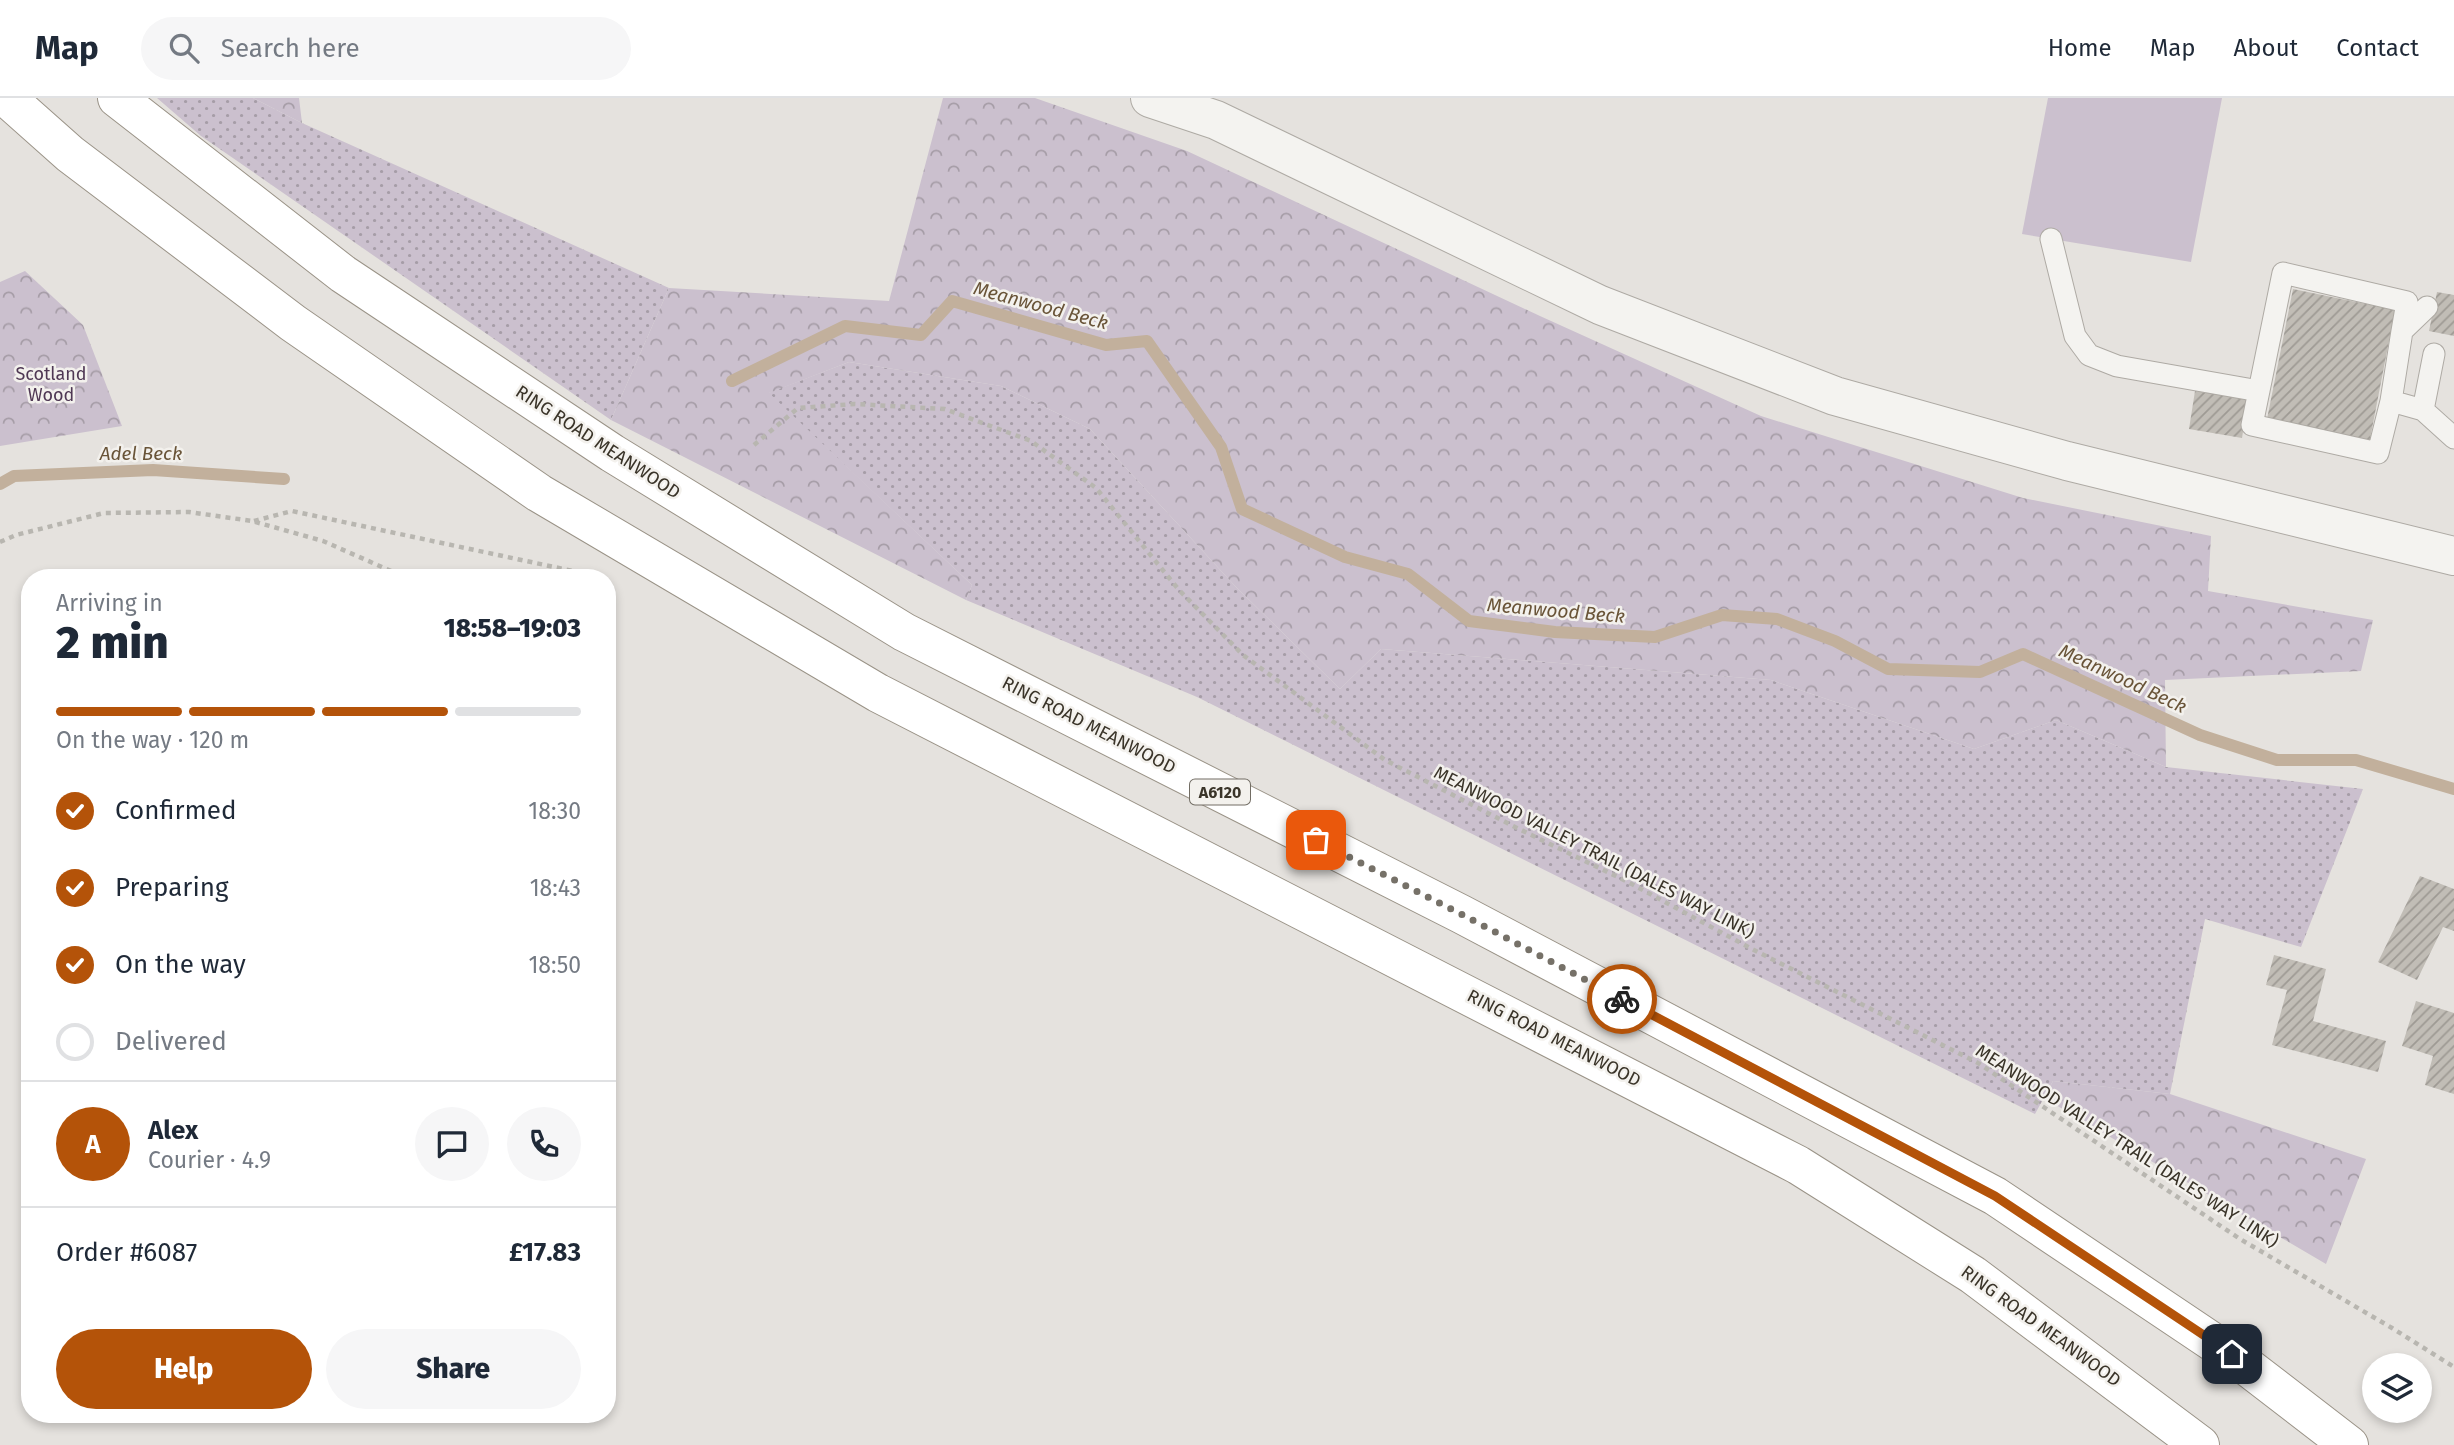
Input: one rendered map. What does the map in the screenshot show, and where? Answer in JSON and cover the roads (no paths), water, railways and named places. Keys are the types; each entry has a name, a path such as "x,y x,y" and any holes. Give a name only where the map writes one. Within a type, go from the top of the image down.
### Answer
{"highway":[{"name":"RING ROAD MEANWOOD","path":"7,98 69,154 293,323 539,493 878,693 1798,1165 1973,1275 2200,1445"},
{"name":"RING ROAD MEANWOOD","path":"117,98 343,274 611,453 892,625 1461,914 1995,1196 2232,1354 2349,1445"}],"street":[{"path":"1150,98 1216,120 1600,305 1835,396 2067,461 2454,556"}],"lane":[{"path":"2051,239 2075,336 2089,355 2117,366 2259,391"},
{"path":"2283,273 2407,302 2391,401 2378,453 2252,425 2259,391 2283,273"},
{"path":"2402,331 2427,307"},
{"path":"2423,410 2434,354"},
{"path":"2391,401 2423,410 2454,438"}],"waterway":[{"name":"Meanwood Beck","path":"732,381 845,326 921,335 952,301 1106,345 1147,341 1221,447 1242,509 1345,557 1408,574 1469,621 1555,632 1655,637 1722,615 1777,619 1835,641 1888,669 1980,672 2023,654 2200,735 2277,760 2356,760 2454,789"},
{"name":"Adel Beck","path":"0,484 14,476 153,470 284,479"}],"park label":[{"name":"Scotland Wood","path":"51,384"}]}
